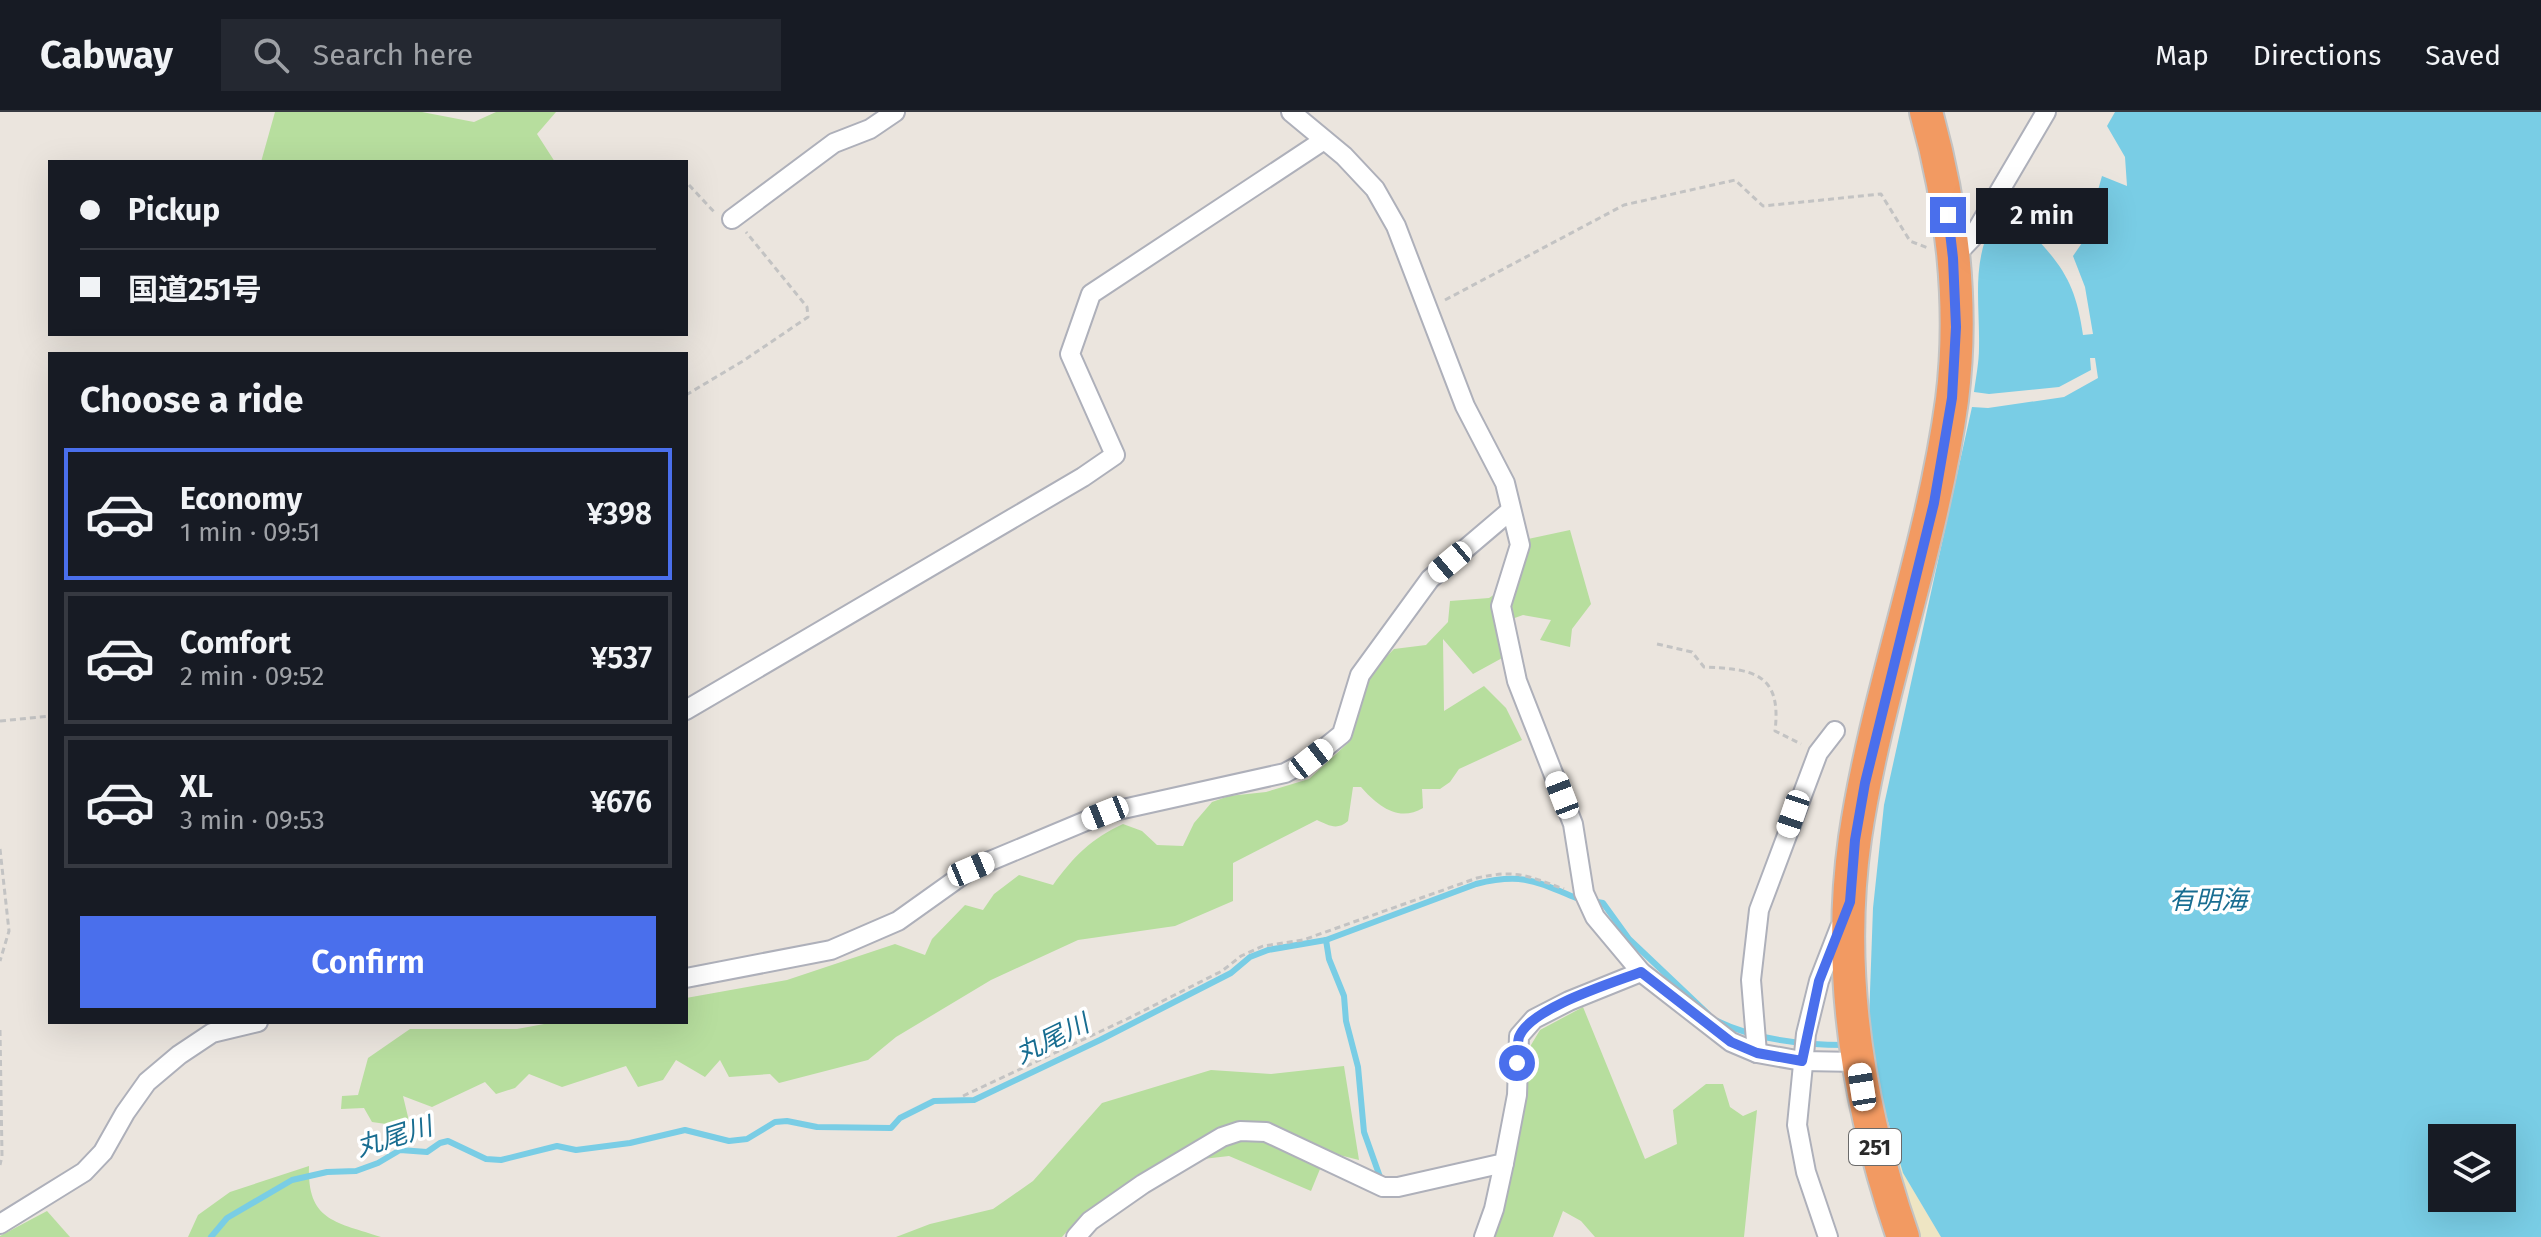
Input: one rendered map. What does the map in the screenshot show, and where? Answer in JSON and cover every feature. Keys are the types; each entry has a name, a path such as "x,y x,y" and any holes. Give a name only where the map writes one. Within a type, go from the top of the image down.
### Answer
{"highway":[{"name":"251","path":"1903,1237 1885,1186 1870,1127 1857,1051 1850,959 1850,902 1855,840 1865,783 1934,503 1952,398 1956,327 1953,258 1946,194 1926,112"}],"street":[{"path":"732,219 834,143 870,129 895,112"},
{"path":"1291,112 1344,156 1375,189 1396,226 1465,406 1505,483 1520,545 1501,606 1517,681 1573,824 1586,899 1595,917 1641,972 1731,1042 1857,1051"},
{"path":"1953,258 1972,238 2046,112"},
{"path":"688,709 1083,477 1115,455 1070,354 1091,294 1324,140"},
{"path":"688,978 831,950 898,921 971,869 1105,813 1285,773 1311,759 1342,734 1360,675 1430,579 1510,511"},
{"path":"1756,1042 1751,980 1759,910 1818,753 1835,731"},
{"path":"1828,1237 1806,1172 1797,1125 1804,1048 1819,981 1850,902"},
{"path":"1484,1237 1494,1209 1517,1095 1519,1036 1534,1019 1569,1001 1641,972"},
{"path":"0,1224 84,1172 103,1152 147,1082 179,1055 212,1033 250,1024"},
{"path":"1076,1237 1090,1221 1143,1184 1222,1137 1240,1131 1266,1132 1383,1187 1398,1187 1504,1163"}],"path":[{"path":"1427,309 1624,205 1735,180 1763,206 1881,194 1910,241 1953,258"},
{"path":"688,394 808,317 807,307 741,226 732,219 713,213 689,185"},
{"path":"1657,644 1692,652 1704,667 1755,672 1771,689 1777,711 1775,731 1818,753"},
{"path":"0,721 48,716"},
{"path":"0,849 9,931 0,961"},
{"path":"963,1096 1141,1012 1222,971 1241,956 1263,946 1303,940 1477,878 1499,873 1522,873 1586,899"},
{"path":"0,1030 0,1165"}],"green space":[{"path":"275,112 422,112 474,122 496,112 556,112 537,134 554,160 262,160"},
{"path":"1570,530 1591,604 1572,629 1570,647 1540,640 1551,620 1523,615 1495,625 1504,657 1473,674 1443,639 1444,711 1484,686 1506,708 1522,740 1459,769 1450,782 1440,789 1422,789 1423,808 1414,812 1405,814 1389,810 1361,787 1353,787 1348,821 1344,824 1332,826 1317,820 1233,863 1233,901 1175,926 1078,940 991,980 896,1037 868,1060 779,1083 770,1074 729,1077 720,1060 705,1077 676,1060 663,1080 638,1087 626,1066 562,1087 529,1074 515,1088 496,1094 485,1082 432,1107 403,1096 409,1121 393,1125 372,1122 364,1108 341,1109 342,1096 358,1095 368,1058 410,1029 517,1029 544,1024 688,1024 688,998 787,980 895,944 925,955 932,939 965,905 983,910 994,894 1019,875 1053,885 1084,849 1123,824 1142,831 1157,845 1183,846 1194,823 1212,802 1229,796 1266,792 1309,779 1350,741 1368,675 1394,649 1426,645 1448,622 1450,601 1489,598 1518,579 1528,539"},
{"path":"1583,1007 1645,1159 1677,1144 1673,1110 1706,1084 1723,1084 1730,1107 1743,1116 1757,1110 1744,1237 1595,1237 1581,1221 1563,1211 1553,1237 1491,1237 1514,1153 1528,1050 1540,1030"},
{"path":"1344,1066 1359,1160 1327,1152 1311,1191 1229,1156 1168,1163 1083,1213 1062,1237 896,1237 930,1224 993,1209 1033,1181 1102,1103 1211,1070 1271,1074"},
{"path":"309,1166 313,1198 319,1209 338,1222 381,1237 188,1237 198,1215 230,1192"},
{"path":"47,1211 70,1237 0,1237 0,1236"}],"sand":[{"path":"1878,1087 1903,1173 1941,1237 1915,1237"}],"water":[{"name":"有明海","path":"2115,112 2541,112 2541,1237 1941,1237 1903,1173 1878,1087 1869,1020 1873,908 1884,805 1972,407 1988,408 2064,397 2098,378 2095,358 2090,358 2091,370 2059,387 1989,394 1974,392 1979,353 1978,284 1982,253 1993,222 2014,235 2027,229 2066,276 2076,302 2083,335 2093,334 2085,287 2073,256 2084,240 2102,176 2127,186 2125,157 2107,126"}],"waterway":[{"name":"丸尾川","path":"211,1237 227,1218 292,1180 327,1172 356,1171 400,1150 427,1152 448,1141 486,1159 501,1160 557,1146 576,1150 630,1143 685,1130 729,1141 747,1139 775,1122 787,1121 817,1127 891,1128 900,1118 934,1101 974,1100 1100,1040 1231,973 1250,957 1268,950 1326,940 1476,884 1492,881 1530,881 1581,900"},
{"name":"丸尾川","path":"1592,901 1603,903 1629,939 1708,1014"},
{"path":"1326,940 1329,959 1344,996 1346,1021 1358,1067 1364,1132 1380,1177"},
{"name":"丸尾川","path":"1717,1021 1748,1033 1780,1040 1846,1045"}],"route":[{"path":"1517,1063 1519,1036 1534,1019 1569,1001 1641,972 1731,1042 1757,1053 1802,1061 1819,981 1850,902 1855,840 1865,783 1934,503 1952,398 1956,327 1948,215"}]}
